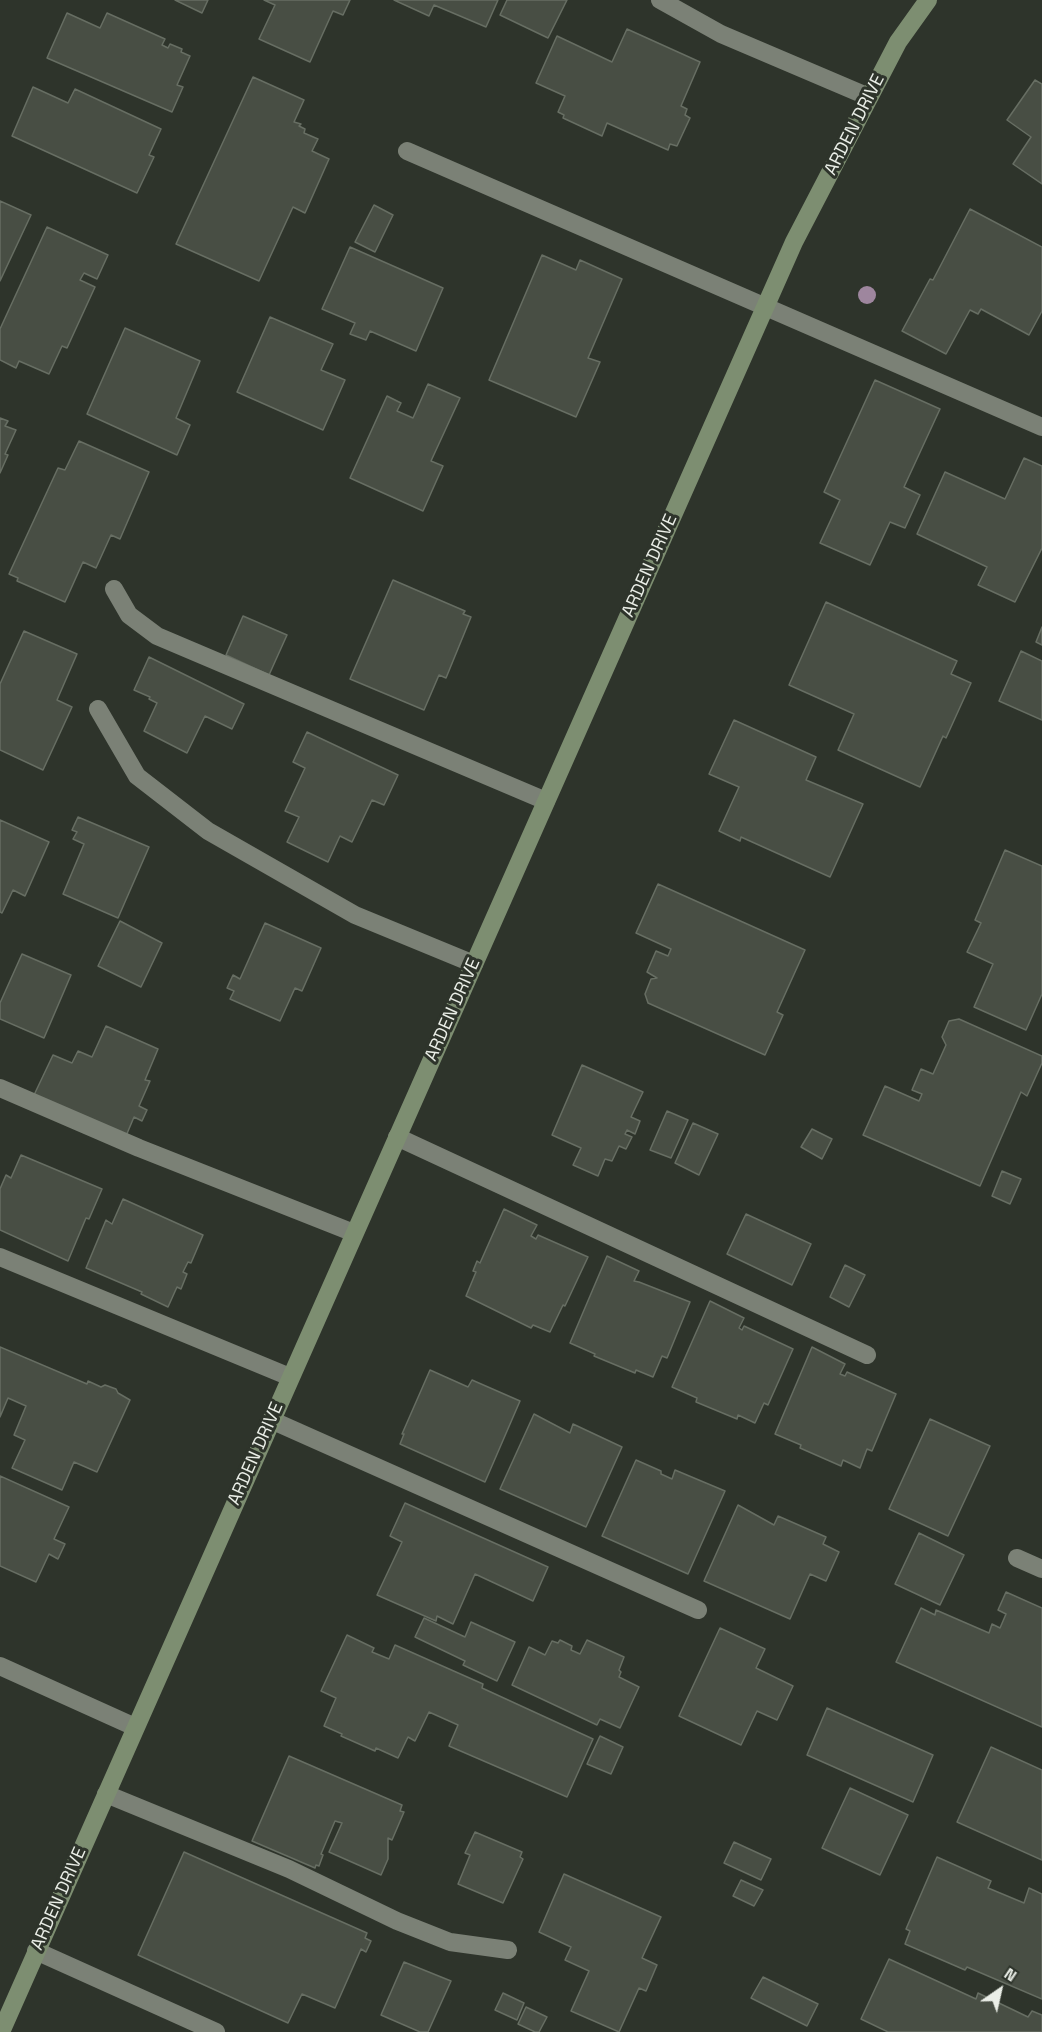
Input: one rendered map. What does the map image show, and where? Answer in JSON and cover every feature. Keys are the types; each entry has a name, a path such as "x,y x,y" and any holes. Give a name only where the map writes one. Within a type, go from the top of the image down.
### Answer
{"street":[{"name":"ARDEN DRIVE","path":"1,2032 794,242 898,42 928,0"}],"lane":[{"path":"660,0 721,34 869,98"},
{"path":"407,151 1042,427"},
{"path":"114,589 129,615 158,636 546,801"},
{"path":"98,709 137,776 208,831 355,915 474,964"},
{"path":"0,1088 139,1149 354,1233"},
{"path":"397,1137 867,1355"},
{"path":"0,1257 290,1377"},
{"path":"271,1420 698,1610"},
{"path":"1017,1558 1042,1569"},
{"path":"0,1666 135,1727"},
{"path":"106,1794 289,1869 397,1922 450,1942 508,1950"},
{"path":"36,1951 216,2032"}],"building":[{"path":"175,0 208,0 202,13"},
{"path":"264,0 350,0 343,15 333,11 310,62 259,39 275,5"},
{"path":"394,0 498,0 486,27 434,5 429,16"},
{"path":"507,0 567,0 548,38 500,15"},
{"path":"67,13 100,28 107,13 165,39 162,45 168,48 170,44 182,49 181,52 190,56 177,85 183,87 172,112 47,58"},
{"path":"627,29 700,62 681,106 687,109 685,115 690,118 677,146 670,144 668,150 607,123 602,136 563,118 564,115 558,112 565,96 536,83 557,36 612,62"},
{"path":"253,77 304,100 294,122 301,124 299,126 305,129 304,133 318,139 312,151 329,159 305,213 293,207 259,281 176,244"},
{"path":"1035,80 1042,84 1042,184 1013,164 1031,137 1007,120"},
{"path":"33,87 68,103 75,89 161,129 149,155 154,157 137,193 12,136"},
{"path":"0,201 31,215 0,281"},
{"path":"374,205 393,215 375,252 355,242"},
{"path":"970,209 1042,247 1042,311 1029,335 981,309 978,314 970,310 946,354 902,331 930,279 933,280"},
{"path":"47,227 108,255 97,279 84,273 80,280 95,287 67,348 62,346 49,374 19,361 16,368 0,360 0,329"},
{"path":"350,247 443,288 416,351 370,331 366,340 350,334 355,323 322,309"},
{"path":"542,255 576,270 580,260 622,279 588,358 600,362 576,417 489,380"},
{"path":"270,317 333,344 321,370 345,380 323,430 237,392"},
{"path":"125,328 200,361 176,418 190,425 177,455 87,414"},
{"path":"875,380 940,409 904,487 920,495 905,528 890,522 870,565 820,543 840,500 824,492"},
{"path":"428,384 460,398 431,461 443,466 423,511 350,478 387,396 401,403 397,411 413,418"},
{"path":"0,418 8,421 5,426 16,430 5,454 8,455 0,473"},
{"path":"79,441 149,472 120,539 111,535 96,568 83,562 65,602 17,581 18,578 9,574 58,468 65,470"},
{"path":"1024,458 1042,466 1042,548 1015,602 978,585 987,567 917,534 945,472 1005,499"},
{"path":"393,580 465,611 463,614 471,617 446,678 439,675 424,710 350,679"},
{"path":"826,602 957,661 951,674 971,683 946,738 943,736 920,787 838,750 854,714 789,685"},
{"path":"243,616 287,635 269,675 226,655"},
{"path":"1042,627 1042,645 1036,642"},
{"path":"24,631 77,654 57,700 72,707 43,770 0,750 0,684"},
{"path":"1021,651 1042,661 1042,720 999,701"},
{"path":"149,657 244,704 232,729 205,716 187,753 144,731 157,703 134,690"},
{"path":"734,720 816,757 806,780 863,804 830,877 741,837 740,841 719,831 739,787 709,774"},
{"path":"307,732 398,775 384,805 372,800 352,842 340,836 328,862 287,842 299,817 285,811 305,768 293,762"},
{"path":"78,817 149,847 118,918 63,894 84,844 73,839 77,832 72,830"},
{"path":"0,820 49,842 25,896 13,890 2,913 0,912"},
{"path":"1005,850 1042,866 1042,994 1026,1030 974,1007 993,964 967,952 981,923 975,920"},
{"path":"658,884 805,950 777,1012 783,1015 765,1055 648,1003 645,994 651,979 657,978 647,972 656,951 668,956 671,949 636,933"},
{"path":"120,921 162,943 141,987 98,966"},
{"path":"265,923 321,948 302,991 295,988 280,1021 230,999 234,991 227,988 233,975 240,979"},
{"path":"22,954 71,975 44,1038 0,1019 0,1003"},
{"path":"959,1019 1042,1056 1042,1063 1027,1096 1021,1092 980,1186 863,1135 885,1086 919,1101 922,1094 912,1090 921,1069 933,1074 946,1045 942,1037 949,1021"},
{"path":"106,1026 158,1049 145,1080 150,1081 139,1106 147,1110 142,1121 134,1117 126,1136 34,1095 53,1055 72,1063 78,1051 92,1057"},
{"path":"582,1065 643,1092 631,1117 640,1121 635,1134 627,1130 625,1134 632,1137 626,1149 619,1146 612,1161 605,1159 598,1176 573,1165 581,1148 552,1135"},
{"path":"667,1111 688,1120 671,1158 650,1150"},
{"path":"693,1123 718,1134 699,1175 675,1163"},
{"path":"812,1129 832,1139 822,1159 801,1147"},
{"path":"21,1155 102,1189 89,1219 86,1218 68,1261 0,1230 0,1189 6,1175 11,1178"},
{"path":"1002,1171 1021,1179 1010,1204 992,1196"},
{"path":"123,1199 203,1235 191,1263 188,1262 183,1272 187,1274 181,1289 177,1287 168,1307 141,1294 142,1292 86,1268 106,1220 112,1224"},
{"path":"504,1209 537,1225 531,1236 536,1239 538,1235 588,1257 550,1332 533,1325 531,1328 466,1296 476,1272 473,1271 477,1261 480,1263"},
{"path":"746,1214 811,1244 792,1285 727,1254"},
{"path":"607,1256 639,1271 634,1281 690,1302 667,1358 662,1356 653,1377 636,1370 635,1373 570,1343"},
{"path":"845,1265 865,1275 849,1307 830,1297"},
{"path":"710,1301 744,1318 739,1328 742,1330 744,1326 793,1349 768,1405 764,1403 755,1423 738,1415 737,1419 696,1402 697,1398 672,1387"},
{"path":"0,1347 87,1384 88,1381 101,1387 105,1385 116,1389 118,1393 130,1400 97,1472 74,1462 62,1490 12,1468 25,1440 14,1435 26,1406 8,1398 0,1417"},
{"path":"812,1347 845,1364 840,1374 845,1376 847,1372 896,1394 872,1451 867,1449 860,1468 843,1460 841,1466 775,1434"},
{"path":"430,1370 468,1387 472,1380 520,1401 485,1482 400,1444 404,1434 402,1434"},
{"path":"534,1414 570,1433 573,1424 622,1447 586,1527 500,1489"},
{"path":"930,1419 990,1446 948,1536 889,1509"},
{"path":"636,1460 661,1471 661,1474 672,1479 675,1470 725,1491 688,1574 602,1536"},
{"path":"0,1476 69,1507 54,1539 65,1544 58,1559 49,1554 36,1582 0,1566"},
{"path":"405,1503 548,1567 533,1601 475,1574 453,1624 437,1616 436,1621 377,1595 402,1542 390,1536"},
{"path":"738,1505 774,1525 778,1516 826,1537 823,1544 839,1552 826,1581 810,1574 790,1619 704,1581"},
{"path":"919,1533 964,1555 940,1605 895,1584"},
{"path":"1006,1592 1042,1608 1042,1727 896,1662 921,1608 935,1615 936,1610 989,1633 992,1624 1000,1628 1006,1614 998,1610"},
{"path":"424,1618 465,1637 471,1622 515,1642 497,1681 463,1665 465,1661 415,1637"},
{"path":"720,1628 765,1649 756,1668 793,1686 777,1720 757,1711 741,1745 679,1716"},
{"path":"347,1635 374,1648 372,1652 389,1659 395,1645 483,1684 482,1688 593,1739 567,1797 449,1746 458,1725 429,1712 415,1741 408,1737 398,1758 376,1748 375,1751 324,1726 336,1698 321,1691"},
{"path":"560,1640 572,1646 571,1650 580,1654 587,1640 624,1657 619,1677 639,1687 620,1728 600,1719 597,1725 512,1685 529,1647 545,1655 552,1641 558,1643"},
{"path":"827,1708 933,1755 913,1802 807,1755"},
{"path":"600,1736 623,1747 611,1774 587,1764"},
{"path":"991,1747 1042,1770 1042,1860 957,1822"},
{"path":"289,1756 402,1805 400,1811 404,1812 392,1840 388,1838 388,1859 381,1875 329,1852 342,1823 335,1821 321,1854 323,1855 319,1866 316,1865 315,1868 252,1841"},
{"path":"850,1788 908,1815 880,1875 822,1848"},
{"path":"475,1832 522,1852 520,1857 523,1859 503,1903 458,1884 470,1855 465,1853"},
{"path":"734,1842 771,1859 761,1880 724,1863"},
{"path":"184,1852 367,1933 365,1938 371,1941 366,1952 361,1949 335,2008 302,1994 288,2023 138,1955"},
{"path":"937,1857 991,1881 988,1888 1024,1903 1029,1888 1042,1894 1042,1999 905,1944 910,1931 906,1929"},
{"path":"564,1874 661,1917 642,1958 657,1965 646,1991 639,1988 619,2032 571,2011 589,1971 565,1960 571,1947 539,1932"},
{"path":"741,1880 763,1890 754,1906 733,1896"},
{"path":"889,1959 976,1999 978,1993 1028,2017 1032,2011 1042,2015 1042,2032 888,2032 861,2019"},
{"path":"404,1962 451,1981 428,2032 420,2032 381,2015"},
{"path":"763,1977 818,2004 807,2026 751,1998"},
{"path":"503,1993 524,2003 517,2020 495,2010"},
{"path":"526,2007 547,2017 539,2032 518,2024"}]}
